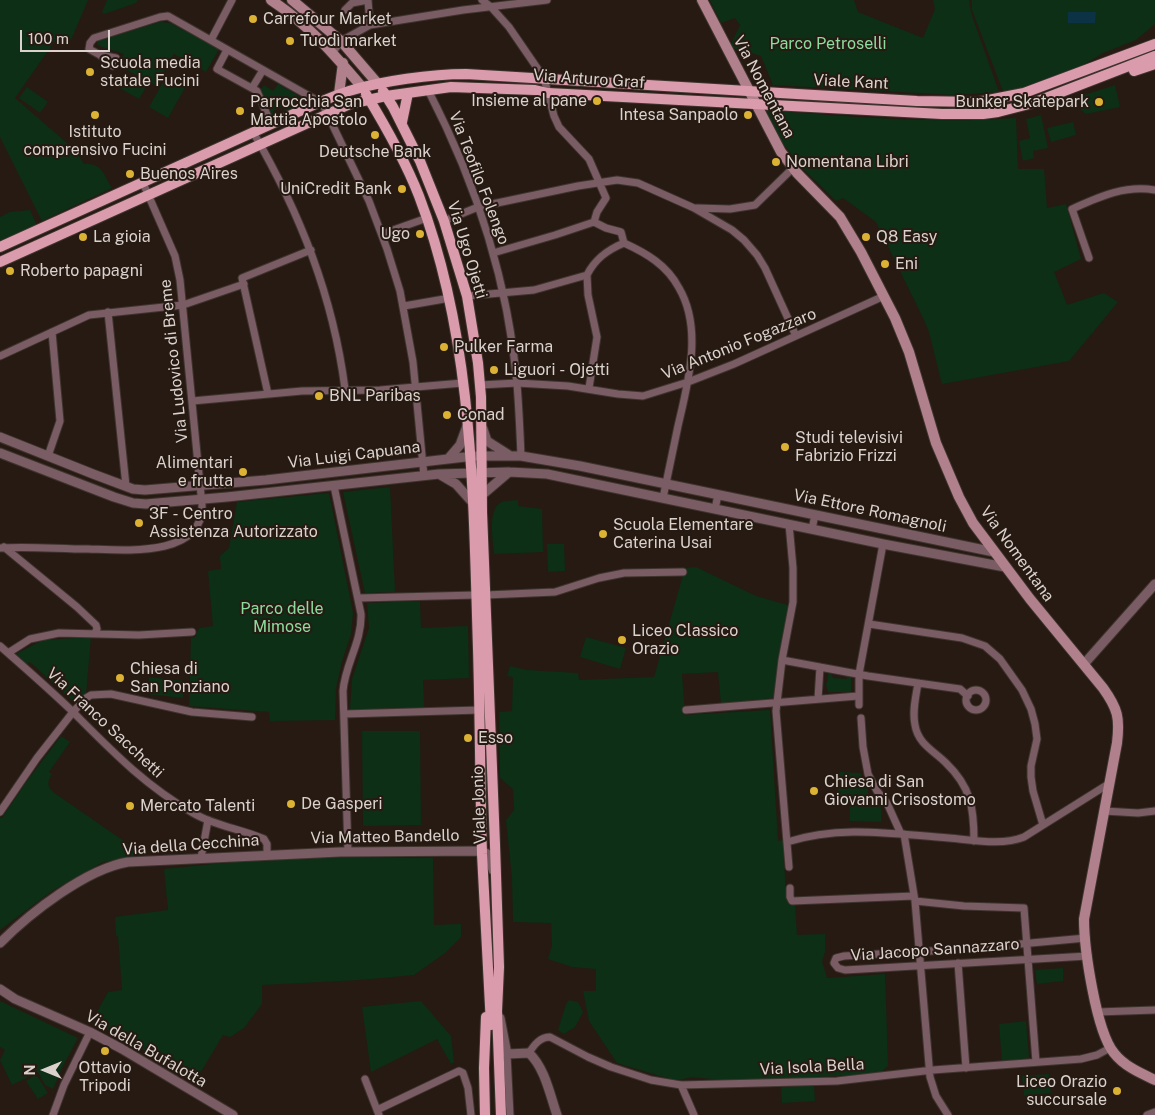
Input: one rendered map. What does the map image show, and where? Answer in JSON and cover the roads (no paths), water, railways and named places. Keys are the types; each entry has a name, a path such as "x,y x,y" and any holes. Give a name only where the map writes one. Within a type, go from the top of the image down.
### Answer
{"main road":[{"path":"271,0 309,29 333,52 362,87"},
{"path":"292,0 341,41 378,84"},
{"name":"Via Nomentana","path":"702,0 776,144 793,168 830,206 847,227 884,296 913,362 931,428 952,481 989,551 1084,664 1106,692 1118,713 1118,733 1110,783 1084,924 1098,1012 1110,1048 1128,1066 1155,1080"},
{"path":"1119,58 1155,37"},
{"name":"Viale Kant","path":"749,91 978,102 1024,93 1155,44"},
{"name":"Viale Kant","path":"755,104 942,114 998,112 1033,103 1155,56"},
{"path":"339,94 343,63"},
{"path":"1099,78 1122,74 1155,64"},
{"name":"Via Arturo Graf","path":"0,247 320,102 362,87 421,78 466,74 749,91"},
{"name":"Via Ugo Ojetti","path":"378,84 402,122 423,166 444,220 467,296 480,385 482,456 477,472"},
{"name":"Via Ugo Ojetti","path":"362,87 409,173 427,218 450,298 464,383 470,456 477,472"},
{"name":"Via Arturo Graf","path":"0,262 326,114 350,104 369,99 457,87 755,104"},
{"path":"402,122 408,93"},
{"name":"Viale Jonio","path":"477,472 482,495 480,710 482,851 494,1115"},
{"name":"Viale Jonio","path":"477,472 473,503 481,595 495,831 499,967 497,1011 501,1115"},
{"path":"485,1115 484,1046 489,984"}],"street":[{"path":"211,40 232,0"},
{"path":"345,10 352,3 366,0 370,25"},
{"path":"482,0 491,7 512,31 544,78 559,128 588,157 606,198 597,212 594,222"},
{"path":"333,52 341,41 370,25 547,0"},
{"path":"100,55 89,49 90,43 94,38 163,16 169,17 320,102 364,190 382,234 404,306 416,387 424,476"},
{"path":"227,50 217,69 252,88 258,94 271,124"},
{"path":"252,88 263,70"},
{"path":"421,78 418,83 425,90"},
{"path":"706,102 708,97 707,89"},
{"name":"Via Teofilo Folengo","path":"425,90 462,164 494,253 517,383 521,456"},
{"path":"942,114 957,111 958,106 952,102"},
{"name":"Viale Kant","path":"978,102 965,106 964,111 998,112"},
{"path":"253,132 278,177 311,250 332,320 345,389"},
{"path":"694,208 726,209 755,204 793,168"},
{"path":"444,220 478,207 598,182 618,180 638,183 694,208 732,230 750,246 765,268 796,336"},
{"name":"Via Ludovico di Breme","path":"2,546 151,549 182,540 192,533 201,520 202,500 183,305 176,262 143,183"},
{"path":"1088,258 1072,209 1116,191 1155,190"},
{"path":"382,234 427,218"},
{"path":"494,253 594,222 621,232 624,243 655,259 672,277 682,294 689,317 691,343 688,382 663,498"},
{"path":"589,388 597,337 588,295 588,275 593,264 602,255 624,243"},
{"path":"0,356 89,315 183,305 243,281 311,250"},
{"path":"467,296 534,290 588,275"},
{"path":"243,281 268,394"},
{"name":"Via Antonio Fogazzaro","path":"480,385 517,383 589,388 639,396 688,382 884,296"},
{"path":"404,306 450,298"},
{"path":"108,312 126,486"},
{"path":"48,456 59,428 60,416 52,332"},
{"path":"192,401 268,394 345,389 380,390 464,383"},
{"path":"482,425 487,441 509,455"},
{"path":"443,460 460,446 467,426"},
{"name":"Via Luigi Capuana","path":"0,437 98,476 126,486 145,490 200,486 443,460"},
{"path":"469,439 482,438"},
{"name":"Via Luigi Capuana","path":"0,453 127,501 153,504 439,474 436,467 443,460"},
{"name":"Via Ettore Romagnoli","path":"443,460 470,456 521,456 751,501 989,551"},
{"path":"520,472 521,456"},
{"name":"Via Ettore Romagnoli","path":"439,474 477,472 546,474 753,518 1005,568"},
{"path":"482,495 509,472"},
{"path":"439,474 458,486 473,503"},
{"path":"613,487 616,474"},
{"path":"94,489 98,476"},
{"path":"334,486 361,614 361,628 344,679 348,852"},
{"path":"715,510 718,495"},
{"path":"751,501 753,518"},
{"path":"812,529 815,515"},
{"path":"789,524 793,568 793,602 776,702 789,867"},
{"path":"859,705 860,674 883,544"},
{"path":"2,546 77,607 96,625 98,629 95,633"},
{"path":"981,564 989,551"},
{"path":"358,598 550,592 624,573 683,572"},
{"path":"1084,664 1155,584"},
{"path":"869,624 962,638 985,646 1000,659 1022,690 1031,709 1035,724 1037,739 1031,766 1031,777 1042,825"},
{"path":"8,653 30,639 59,633 139,635 192,632"},
{"name":"Via Franco Sacchetti","path":"0,646 44,684 139,776 171,799 208,820 264,839 267,842 267,855"},
{"path":"782,660 960,689 968,696"},
{"path":"818,699 820,667"},
{"path":"918,683 914,712 916,731 922,743 946,763 963,784 973,809 974,841"},
{"path":"0,812 37,758 73,712 88,697 105,694 192,712 252,717"},
{"path":"686,710 858,696"},
{"path":"344,714 480,710"},
{"path":"861,718 863,747 868,774 877,791 887,803 902,834 914,898 929,1070 932,1088 948,1115"},
{"path":"787,842 815,834 865,831 974,841 1015,840 1024,837 1110,783"},
{"path":"1104,811 1138,813 1155,811"},
{"path":"482,818 486,830 495,831"},
{"path":"201,858 208,820"},
{"path":"482,851 489,856 496,882"},
{"name":"Via Matteo Bandello","path":"288,854 482,851"},
{"name":"Via della Cecchina","path":"0,943 56,897 110,867 135,861 288,854"},
{"path":"790,888 792,901 914,898 964,906 1024,908 1036,1062"},
{"name":"Via Jacopo Sannazzaro","path":"1086,938 920,952 844,956 835,959 834,963 838,968 845,970 1088,956"},
{"path":"958,963 966,1068"},
{"name":"Via della Bufalotta","path":"0,990 15,999 90,1032 144,1061 233,1115"},
{"name":"Via della Bufalotta","path":"0,995 15,999"},
{"path":"1098,1012 1155,1010"},
{"path":"497,1011 507,1054 510,1115"},
{"path":"53,1115 68,1077 90,1032"},
{"name":"Via Isola Bella","path":"529,1053 540,1040 550,1037 611,1067 651,1080 681,1086 837,1081 929,1070 1085,1058 1097,1055 1110,1048"},
{"path":"507,1054 529,1053 540,1067 557,1115"},
{"path":"365,1079 378,1113 459,1071 463,1073 466,1080 471,1115"},
{"path":"681,1086 694,1115"},
{"path":"1147,1115 1155,1112"}],"water":[{"path":"1068,12 1096,12 1095,23 1068,23"}],"place":[{"name":"Carrefour Market","path":"253,19"},
{"name":"Tuodì market","path":"290,41"},
{"name":"Scuola media statale Fucini","path":"90,72"},
{"name":"Insieme al pane","path":"597,101"},
{"name":"Bunker Skatepark","path":"1099,102"},
{"name":"Parrocchia San Mattia Apostolo","path":"240,111"},
{"name":"Istituto comprensivo Fucini","path":"95,115"},
{"name":"Intesa Sanpaolo","path":"748,115"},
{"name":"Deutsche Bank","path":"375,135"},
{"name":"Nomentana Libri","path":"776,162"},
{"name":"Buenos Aires","path":"130,174"},
{"name":"UniCredit Bank","path":"402,189"},
{"name":"Ugo","path":"420,234"},
{"name":"La gioia","path":"83,237"},
{"name":"Q8 Easy","path":"866,237"},
{"name":"Eni","path":"885,264"},
{"name":"Roberto papagni","path":"10,271"},
{"name":"Pulker Farma","path":"444,347"},
{"name":"Liguori - Ojetti","path":"494,370"},
{"name":"BNL Paribas","path":"319,396"},
{"name":"Conad","path":"447,415"},
{"name":"Studi televisivi Fabrizio Frizzi","path":"785,447"},
{"name":"Alimentari e frutta","path":"243,472"},
{"name":"3F - Centro Assistenza Autorizzato","path":"139,523"},
{"name":"Scuola Elementare Caterina Usai","path":"603,534"},
{"name":"Liceo Classico Orazio","path":"622,640"},
{"name":"Chiesa di San Ponziano","path":"120,678"},
{"name":"Esso","path":"468,738"},
{"name":"Chiesa di San Giovanni Crisostomo","path":"814,791"},
{"name":"De Gasperi","path":"291,804"},
{"name":"Mercato Talenti","path":"130,806"},
{"name":"Ottavio Tripodi","path":"105,1051"},
{"name":"Liceo Orazio succursale","path":"1117,1091"}],"park label":[{"name":"Parco Petroselli","path":"828,44"},
{"name":"Parco delle Mimose","path":"282,618"}]}
